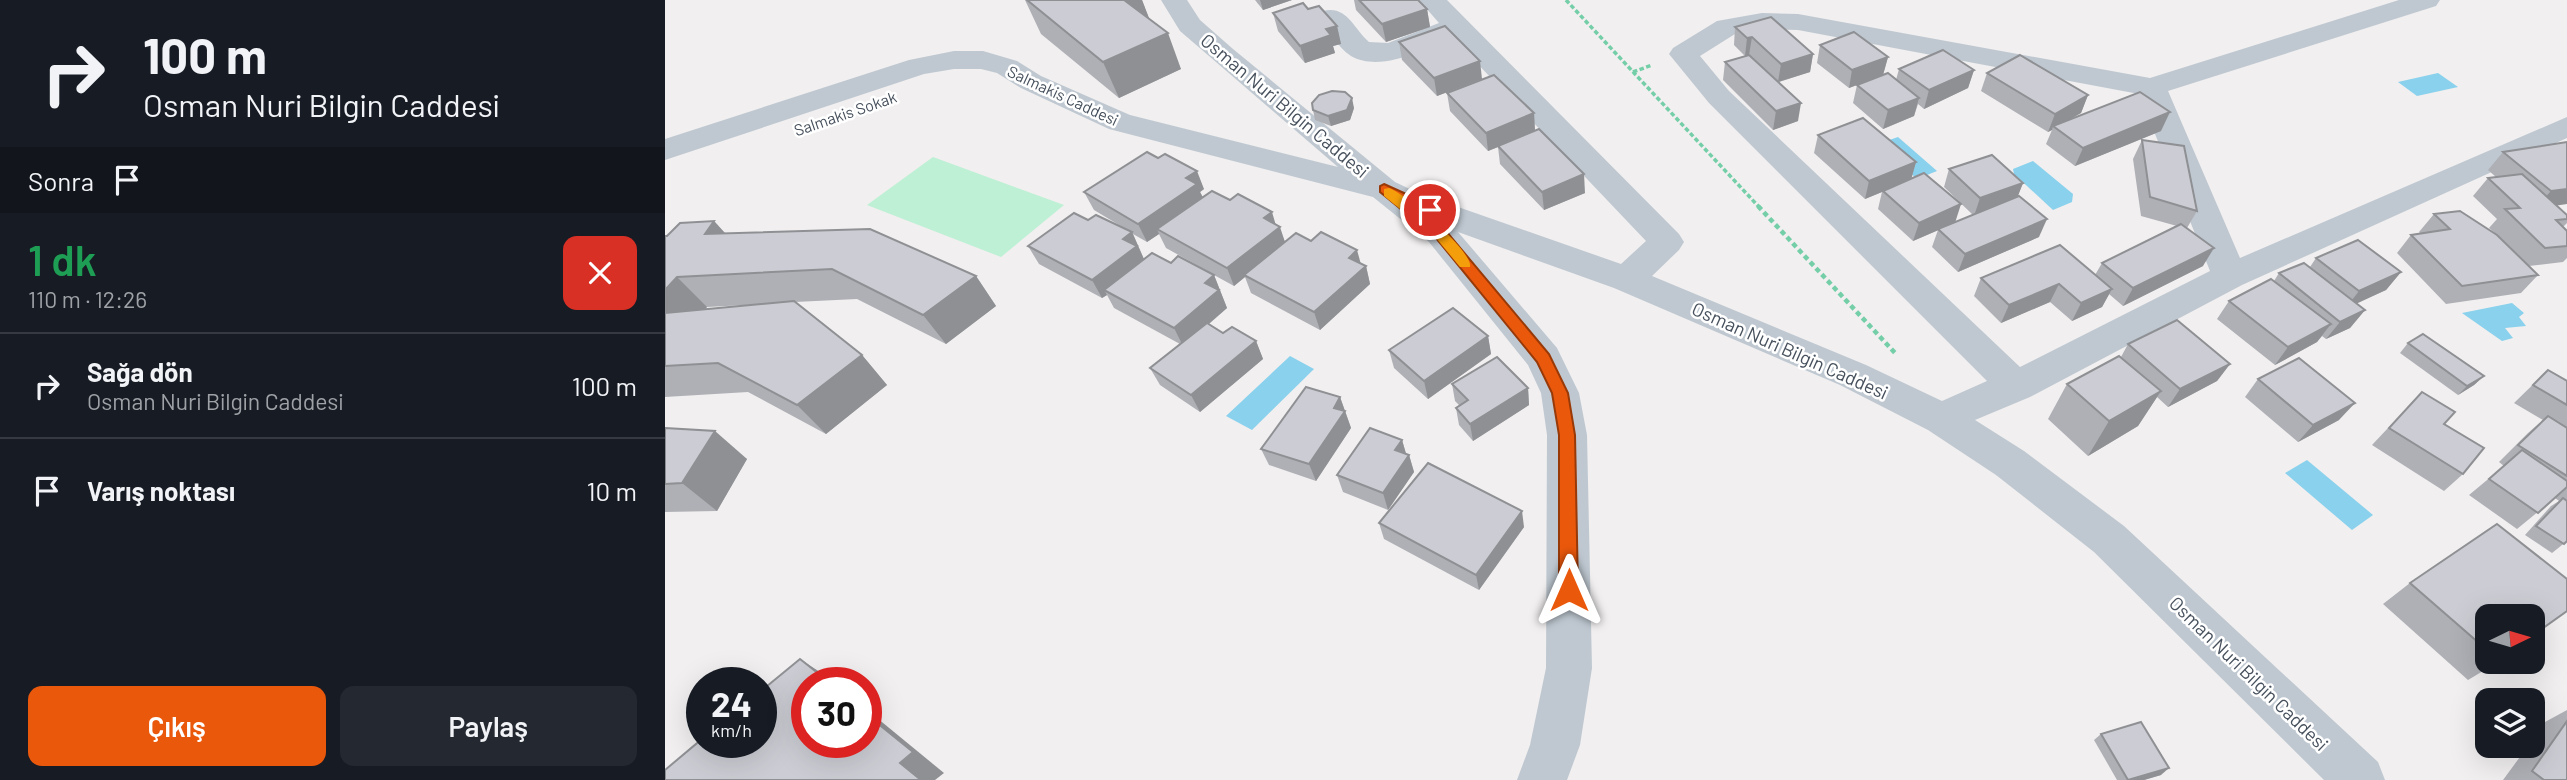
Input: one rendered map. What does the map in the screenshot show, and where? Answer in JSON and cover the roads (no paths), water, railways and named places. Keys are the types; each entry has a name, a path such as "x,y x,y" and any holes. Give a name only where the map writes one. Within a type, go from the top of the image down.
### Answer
{"street":[{"name":"Osman Nuri Bilgin Caddesi","path":"1174,0 1190,25 1223,55 1384,189 1406,201 1626,279 1853,375 1942,419 2010,463 2109,540 2360,780"},
{"path":"1433,0 1667,242 1626,279"},
{"path":"2016,386 1719,97 1683,54 1727,27 1762,21 1798,22 2151,87 2427,0"},
{"path":"1334,7 1362,50 1373,53 1390,51 1458,26"},
{"name":"Salmakis Caddesi","path":"665,150 919,65 954,60 983,60 1007,67 1031,82 1119,122 1384,189"},
{"name":"Salmakis Sokak","path":"665,175 896,96 964,80 993,78 1031,82"},
{"path":"2151,87 2230,276"},
{"path":"1942,419 1978,400 2016,386 2230,276 2567,126"},
{"path":"2511,151 2567,149"},
{"path":"1384,189 1441,234 1543,359 1560,393 1567,435 1569,668 1555,745 1542,780"}],"water":[{"path":"2438,73 2458,87 2417,96 2398,82"},
{"path":"1898,137 1937,171 1917,179 1878,144"},
{"path":"2033,161 2073,194 2072,202 2053,210 2014,174 2013,169"},
{"path":"2512,303 2524,313 2519,317 2526,326 2505,328 2513,338 2502,341 2462,313"},
{"path":"1290,356 1314,369 1252,430 1226,416"},
{"path":"2307,460 2373,515 2352,530 2285,473"}]}
